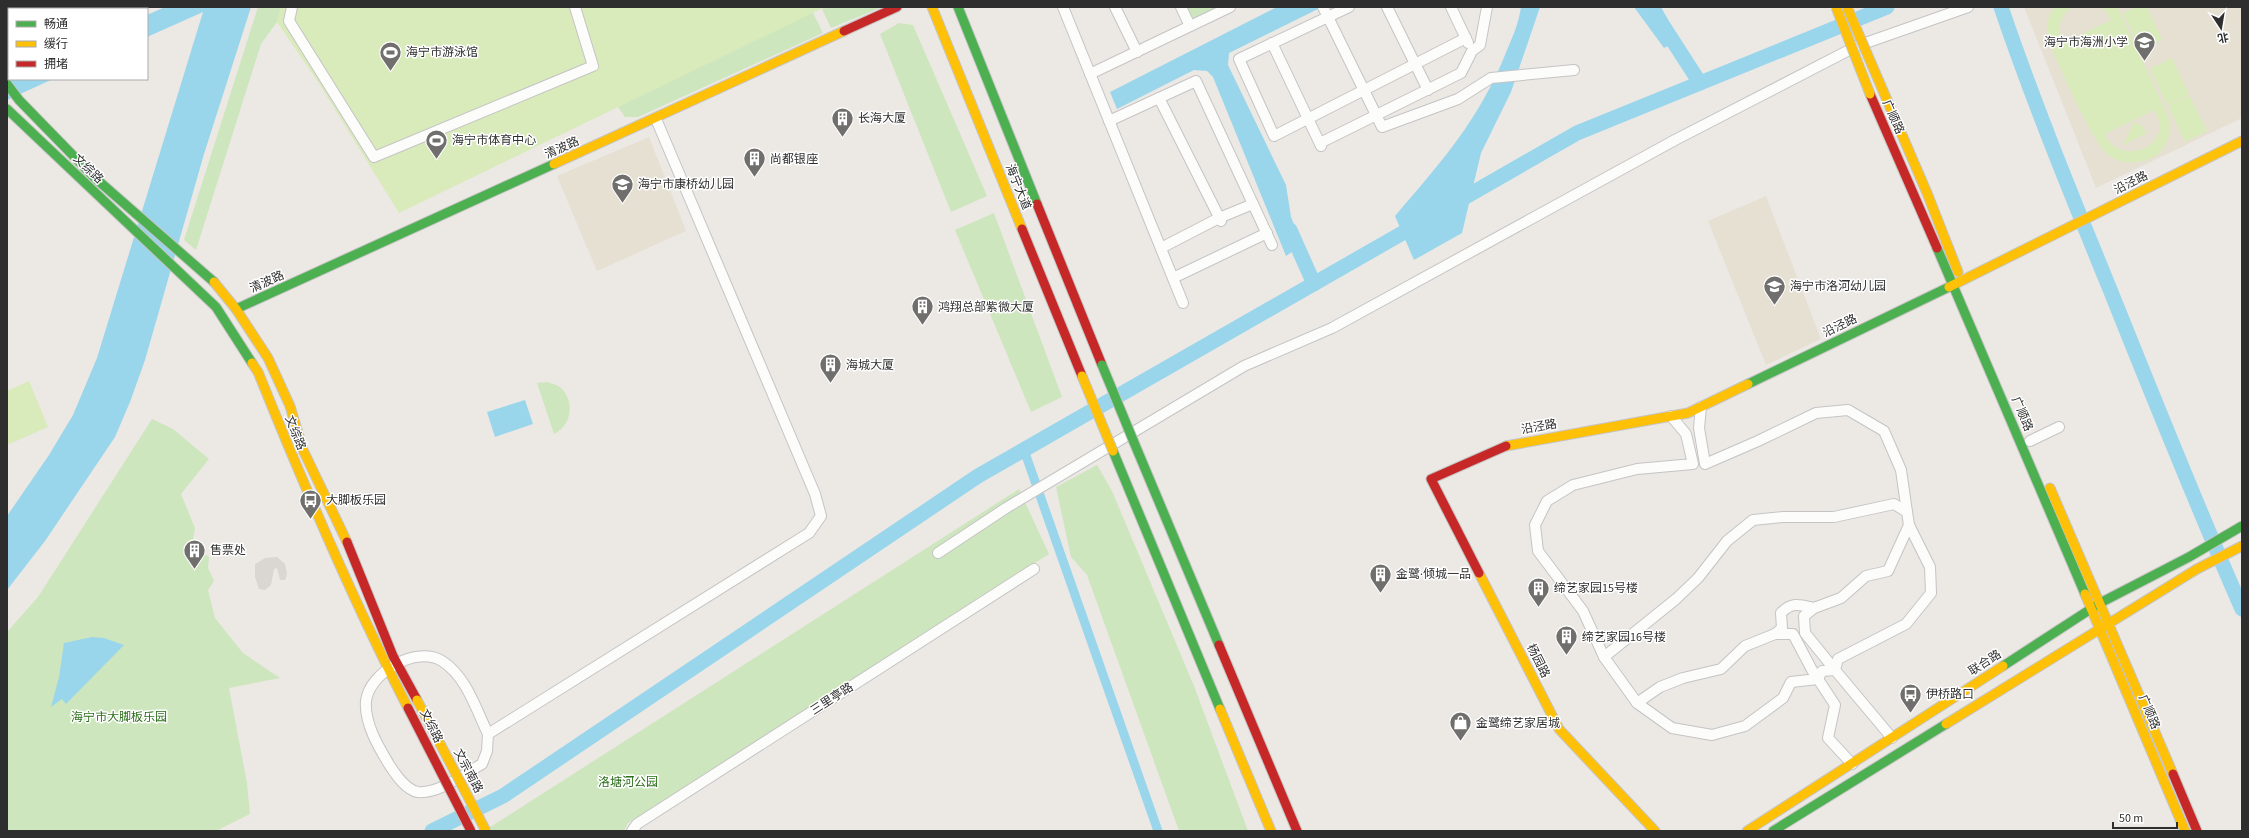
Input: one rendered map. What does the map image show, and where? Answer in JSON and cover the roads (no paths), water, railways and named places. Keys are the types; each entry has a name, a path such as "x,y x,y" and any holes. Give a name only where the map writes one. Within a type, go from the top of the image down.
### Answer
{"main road":[{"name":"清波路","path":"236,309 656,119 897,7"},
{"name":"海宁大道","path":"932,7 1082,376 1271,831"},
{"name":"海宁大道","path":"958,7 1102,365 1297,831"},
{"name":"广顺路","path":"1836,7 1870,94 1960,284"},
{"name":"广顺路","path":"1847,7 1926,193 1960,284 2091,609 2104,626 2197,831"},
{"name":"文宗南路","path":"7,84 19,100 94,177 210,277 236,309 268,358 290,406 303,450 344,535 398,663 486,831"},
{"name":"文综路","path":"7,109 216,307 258,372 303,483 388,669 471,831"},
{"name":"沿泾路","path":"1431,479 1508,445 1688,413 1960,284 2053,235 2242,141"},
{"path":"1989,345 1995,359"},
{"name":"广顺路","path":"2001,373 2100,603 2104,626 2185,831"},
{"name":"杨园路","path":"1431,479 1559,728 1655,831"},
{"name":"联合路","path":"1747,831 2100,603 2189,557 2241,526"},
{"path":"1773,831 2197,569 2242,546"}],"street":[{"path":"292,7 289,21 374,157 593,66 575,7"},
{"path":"1063,7 1183,303"},
{"path":"1115,7 1136,52"},
{"path":"1181,7 1190,26"},
{"path":"1090,74 1190,26 1216,10 1230,7"},
{"path":"1349,7 1326,14 1239,59 1274,136 1466,38"},
{"path":"1386,7 1428,90"},
{"path":"1451,7 1472,51"},
{"path":"1272,43 1320,144 1461,73 1472,51 1480,45 1487,7"},
{"path":"938,553 1022,498 1244,366 1332,328 1675,140 1857,46 1968,7"},
{"path":"1326,14 1382,127 1458,99 1491,78 1574,70"},
{"path":"1109,121 1196,81 1272,245"},
{"path":"1160,98 1220,219"},
{"path":"488,734 809,533 821,516 815,494 656,119"},
{"path":"1161,248 1253,204"},
{"path":"1173,278 1266,232"},
{"path":"1701,407 1699,428 1705,464 1758,442 1816,412 1848,410 1884,431 1901,470 1909,525 1930,567 1931,593 1906,624 1838,659 1835,670"},
{"path":"1671,416 1686,434 1693,464 1637,469 1573,485 1547,501 1535,524 1538,551 1583,611 1604,657 1637,703 1672,728 1712,735 1745,726 1783,698 1792,682 1818,680"},
{"path":"2030,441 2059,426"},
{"path":"1604,657 1676,599 1698,578 1727,541 1753,520 1783,516 1834,517 1894,504 1907,512"},
{"path":"1892,738 1805,633 1804,616 1814,608 1840,598 1866,576 1888,571 1909,525"},
{"name":"三里亭路","path":"632,831 638,824 1034,569"},
{"path":"1637,703 1660,687 1683,678 1721,669 1745,646 1775,634 1782,628 1781,613 1787,606 1799,604 1814,608"},
{"path":"1775,634 1793,634 1818,680 1835,705 1828,738 1852,764"},
{"path":"422,657 440,660 454,671 466,688 488,734 487,751 482,764 433,791 417,792 400,781 371,730 367,715 366,701 372,684 388,669 410,658 422,657"},
{"path":"1818,680 1822,671 1835,670"}],"water":[{"path":"165,7 251,7 204,154 145,360 130,402 115,437 45,541 7,590 7,516 49,455 73,415 97,358 203,12 148,37 148,15"},
{"path":"1277,7 1322,7 1229,53 1228,65 1286,185 1291,217 1302,245 1286,256 1213,77 1207,71 1194,70 1117,109 1110,92"},
{"path":"1521,7 1540,7 1511,92 1481,153 1462,233 1414,260 1395,216 1444,158 1485,97 1516,29"},
{"path":"1634,7 1661,7 1679,40 1664,48"},
{"path":"7,78 8,80 51,80 7,100"},
{"path":"525,400 533,424 495,437 487,412"},
{"path":"92,637 104,638 124,645 66,704 62,699 51,707 59,677 64,643"}],"waterway":[{"path":"1651,7 1700,83"},
{"path":"1455,203 1577,133 1887,7"},
{"path":"2001,7 2039,112 2067,182 2207,529 2242,609"},
{"path":"432,831 503,796 978,476 1420,223"},
{"path":"1290,230 1314,284"},
{"path":"1024,450 1158,831"}],"place":[{"name":"海宁市海洲小学","path":"2144,62"},
{"name":"海宁市游泳馆","path":"390,72"},
{"name":"长海大厦","path":"843,138"},
{"name":"海宁市体育中心","path":"437,160"},
{"name":"尚都银座","path":"755,178"},
{"name":"海宁市康桥幼儿园","path":"622,204"},
{"name":"海宁市洛河幼儿园","path":"1775,306"},
{"name":"鸿翔总部紫微大厦","path":"922,326"},
{"name":"海城大厦","path":"831,384"},
{"name":"大脚板乐园","path":"311,520"},
{"name":"售票处","path":"195,570"},
{"name":"金鹭·倾城一品","path":"1381,594"},
{"name":"缔艺家园15号楼","path":"1538,608"},
{"name":"缔艺家园16号楼","path":"1566,656"},
{"name":"伊桥路口","path":"1911,714"},
{"name":"金鹭缔艺家居城","path":"1461,742"}],"park label":[{"name":"海宁市大脚板乐园","path":"119,717"},
{"name":"洛塘河公园","path":"628,782"}]}
